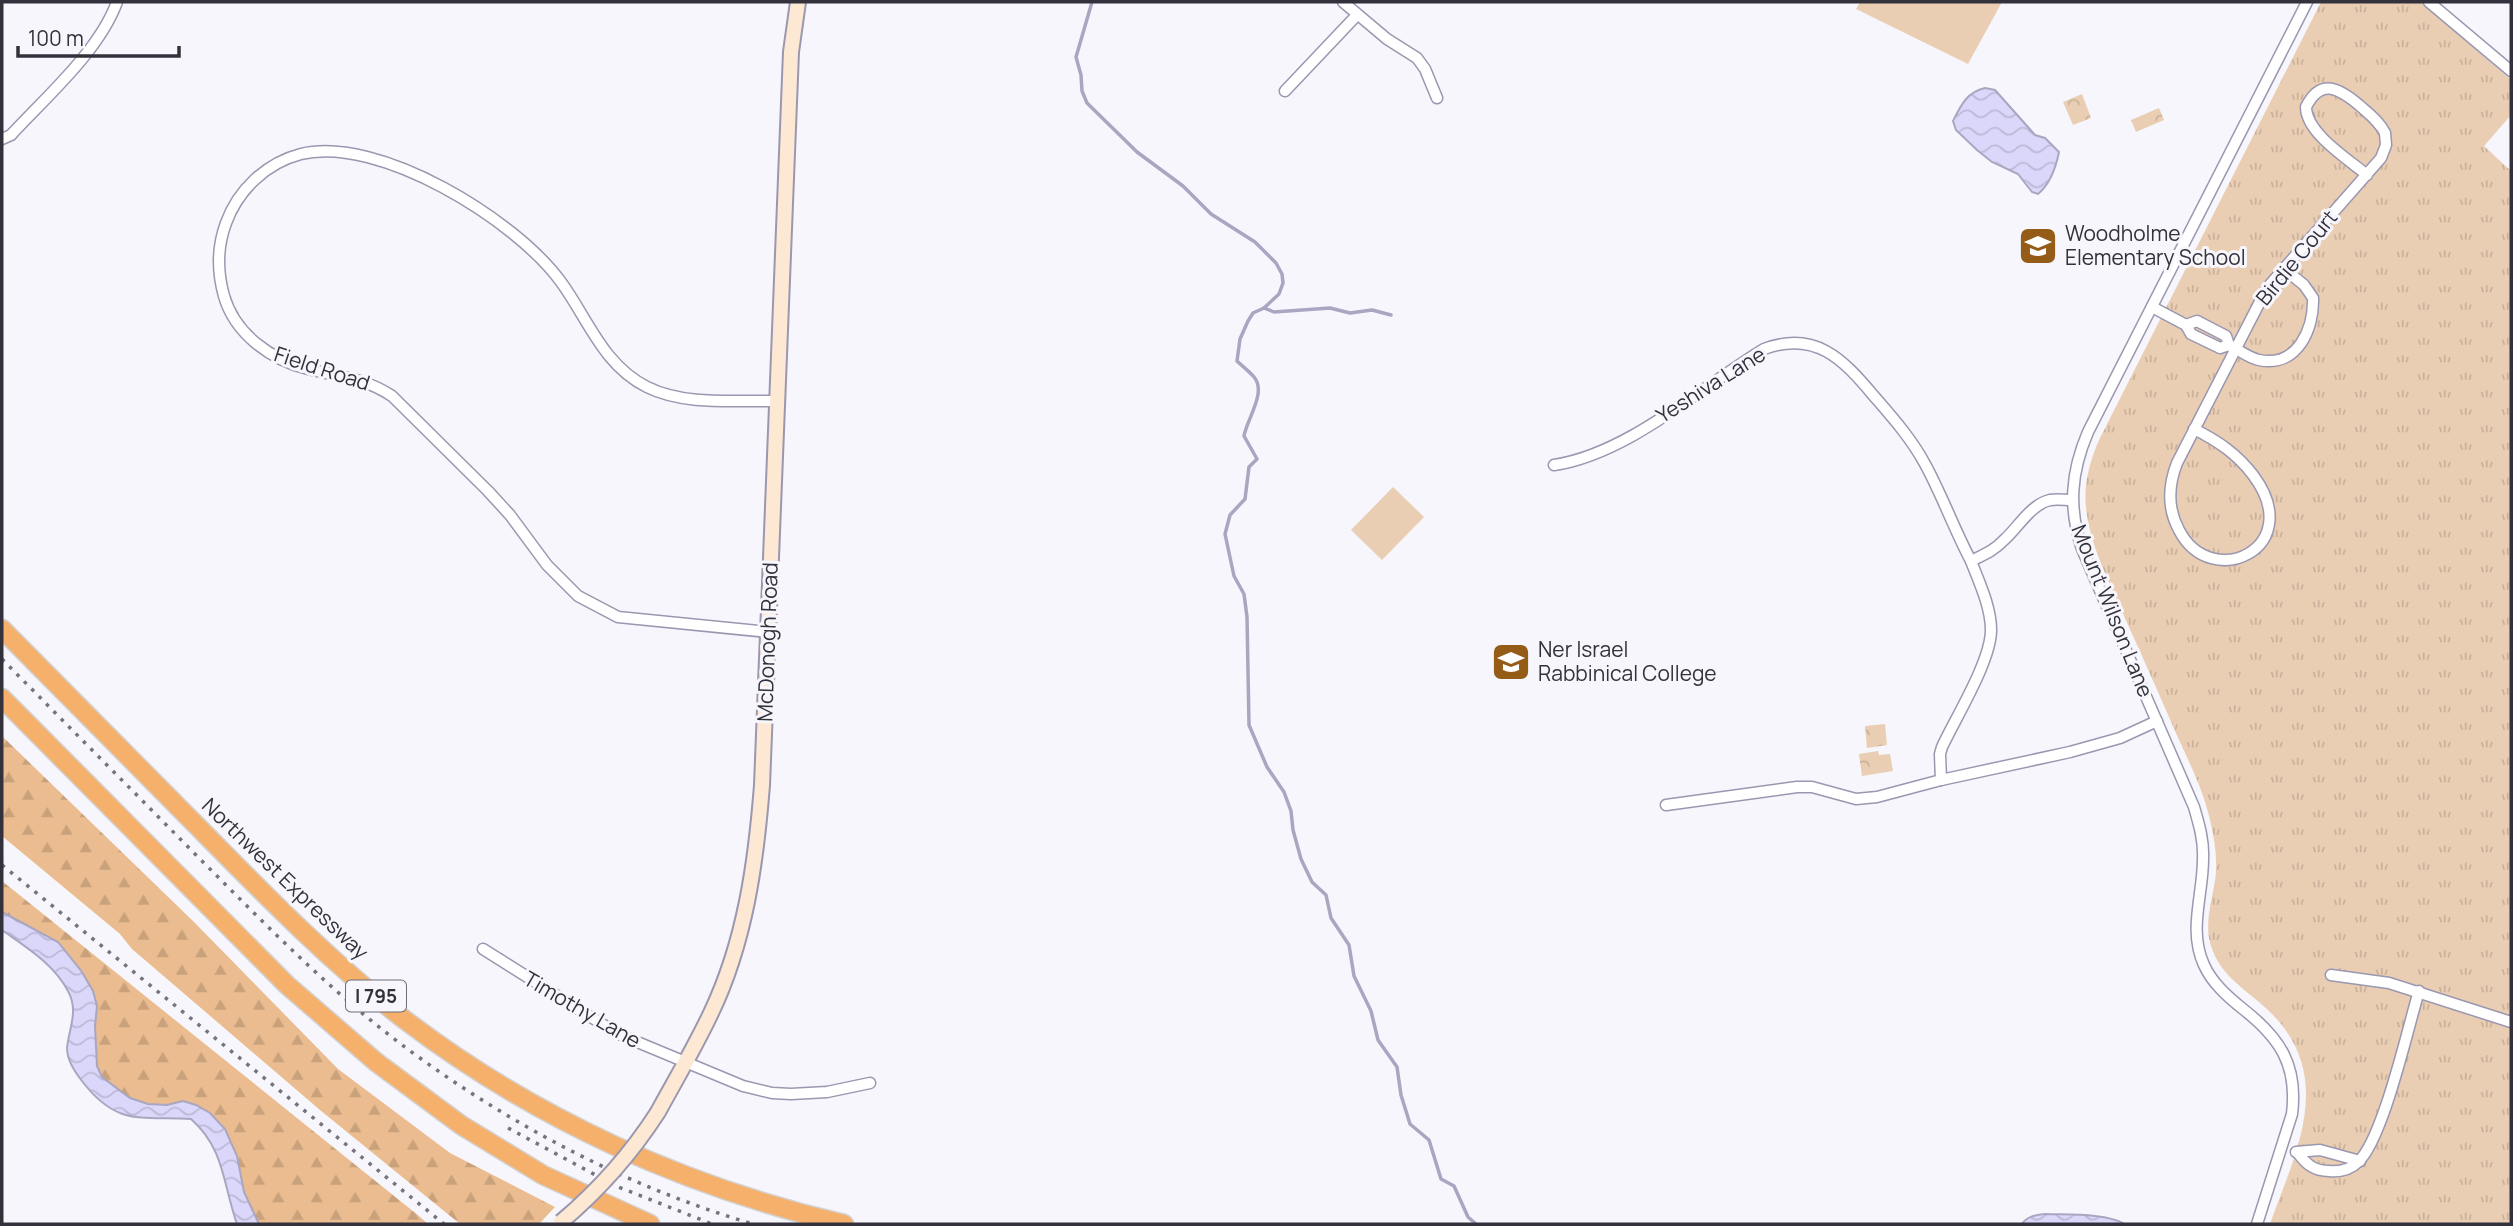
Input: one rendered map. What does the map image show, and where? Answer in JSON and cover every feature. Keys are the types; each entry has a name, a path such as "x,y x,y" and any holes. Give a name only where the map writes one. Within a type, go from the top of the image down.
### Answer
{"highway":[{"name":"Northwest Expressway","path":"2,629 260,890 405,1019 457,1057 523,1098 632,1154 751,1199 844,1224"},
{"name":"I 795","path":"2,698 287,985 376,1062 461,1125 543,1175 650,1224"}],"main road":[{"name":"McDonogh Road","path":"559,1223 586,1202 626,1158 658,1112 712,1012 733,953 748,898 755,862 762,785 791,52 798,2"}],"street":[{"path":"2,138 11,135 94,44 108,23 117,2"},
{"path":"1343,2 1387,39 1417,58 1437,97"},
{"name":"Mount Wilson Lane","path":"2257,1224 2283,1148 2294,1098 2290,1069 2272,1034 2220,988 2203,964 2196,932 2203,859 2201,835 2194,807 2082,549 2073,517 2072,500 2075,467 2080,450 2307,2"},
{"path":"2429,2 2511,71"},
{"path":"1286,91 1357,15"},
{"name":"Birdie Court","path":"2194,429 2218,441 2236,456 2254,476 2268,498 2268,528 2255,548 2242,557 2220,560 2205,556 2184,538 2173,517 2170,483 2176,463 2257,304 2283,268 2367,175 2381,158 2386,145 2382,126 2340,90 2330,88 2318,92 2306,107 2308,121 2367,175"},
{"name":"Field Road","path":"768,632 618,617 578,596 547,565 510,515 488,491 392,397 375,385 356,378 289,363 265,351 253,341 226,301 219,273 221,238 232,211 246,189 278,163 295,156 326,150 380,161 427,180 456,196 495,220 527,245 561,282 604,352 618,367 645,387 682,399 777,401"},
{"path":"2152,307 2186,325 2197,321 2226,336 2233,347 2256,360 2273,360 2292,353 2307,335 2313,298 2304,285 2283,268"},
{"name":"Yeshiva Lane","path":"1554,465 1573,462 1621,442 1764,349 1787,344 1808,345 1829,351 1843,360 1912,442 1926,466 1971,561 1990,615 1991,631 1984,659 1942,747 1941,780"},
{"path":"1971,561 2003,542 2036,507 2049,500 2072,500"},
{"path":"1666,805 1797,787 1856,799 1877,797 2070,752 2120,738 2157,721"},
{"name":"Timothy Lane","path":"483,949 618,1034 733,1082 772,1093 791,1094 870,1083"},
{"path":"2331,975 2389,983 2511,1022"},
{"path":"2298,1153 2306,1165 2327,1171 2346,1171 2360,1161 2374,1138 2418,991"},
{"path":"2283,1148 2298,1153 2320,1150 2360,1161"}],"green space":[{"path":"1860,2 2002,2 1968,64 1856,9"},
{"path":"2321,2 2421,2 2511,80 2511,115 2484,146 2511,171 2511,1224 2270,1224 2299,1142 2306,1088 2302,1062 2290,1037 2270,1012 2221,967 2211,946 2208,928 2216,859 2207,808 2195,775 2100,561 2087,515 2085,495 2088,475 2100,438"},
{"path":"2082,94 2091,118 2073,125 2063,102"},
{"path":"2159,108 2164,120 2136,132 2131,120"},
{"path":"1393,487 1424,517 1382,560 1351,530"},
{"path":"1885,724 1887,745 1867,748 1865,726"},
{"path":"2,736 194,922 338,1069 450,1153 555,1207 539,1224 460,1224 320,1110 132,949 120,934 2,836"},
{"path":"1878,751 1879,755 1890,754 1893,771 1862,776 1859,754"},
{"path":"2,881 428,1224 259,1224 244,1192 237,1156 225,1129 183,1101 167,1105 148,1104 130,1098 102,1077 97,1066 97,1006 93,991 58,942 2,912"}],"water":[{"path":"1985,88 1995,90 2035,135 2045,138 2059,152 2052,175 2038,194 2032,192 2018,174 1992,162 1956,130 1953,121 1962,105 1969,96"},
{"path":"2,912 58,942 82,972 93,991 97,1006 97,1066 102,1077 130,1098 148,1104 167,1105 183,1101 196,1105 210,1113 225,1129 237,1156 244,1192 259,1224 237,1224 217,1155 211,1143 191,1119 144,1118 119,1112 95,1096 82,1081 67,1052 73,1013 68,991 47,964 2,930"},
{"path":"2035,1215 2097,1216 2125,1224 2022,1224"}],"waterway":[{"path":"1092,2 1076,57 1087,103 1137,152 1183,186 1211,214 1255,242 1276,263 1282,274 1283,283 1279,294 1264,308 1253,313 1248,321 1240,339 1237,361 1254,377 1258,390 1244,436 1257,459 1249,467 1245,499 1230,515 1225,534 1234,576 1244,594 1247,617 1249,725 1267,767 1284,792 1291,811 1301,859 1312,882 1326,895 1331,918 1349,945 1354,976 1371,1011 1378,1040 1397,1067 1401,1095 1410,1124 1429,1140 1441,1179 1454,1186 1468,1217 1476,1224"},
{"path":"1264,308 1274,312 1330,308 1350,313 1372,310 1391,315"}],"railway":[{"path":"2,659 267,926 341,995 393,1038 476,1096 565,1148 657,1190 753,1224"},
{"path":"2,865 444,1224"},
{"path":"508,1128 616,1186 712,1224"}],"place":[{"name":"Woodholme Elementary School","path":"2038,246"},
{"name":"Ner Israel Rabbinical College","path":"1511,662"}]}
